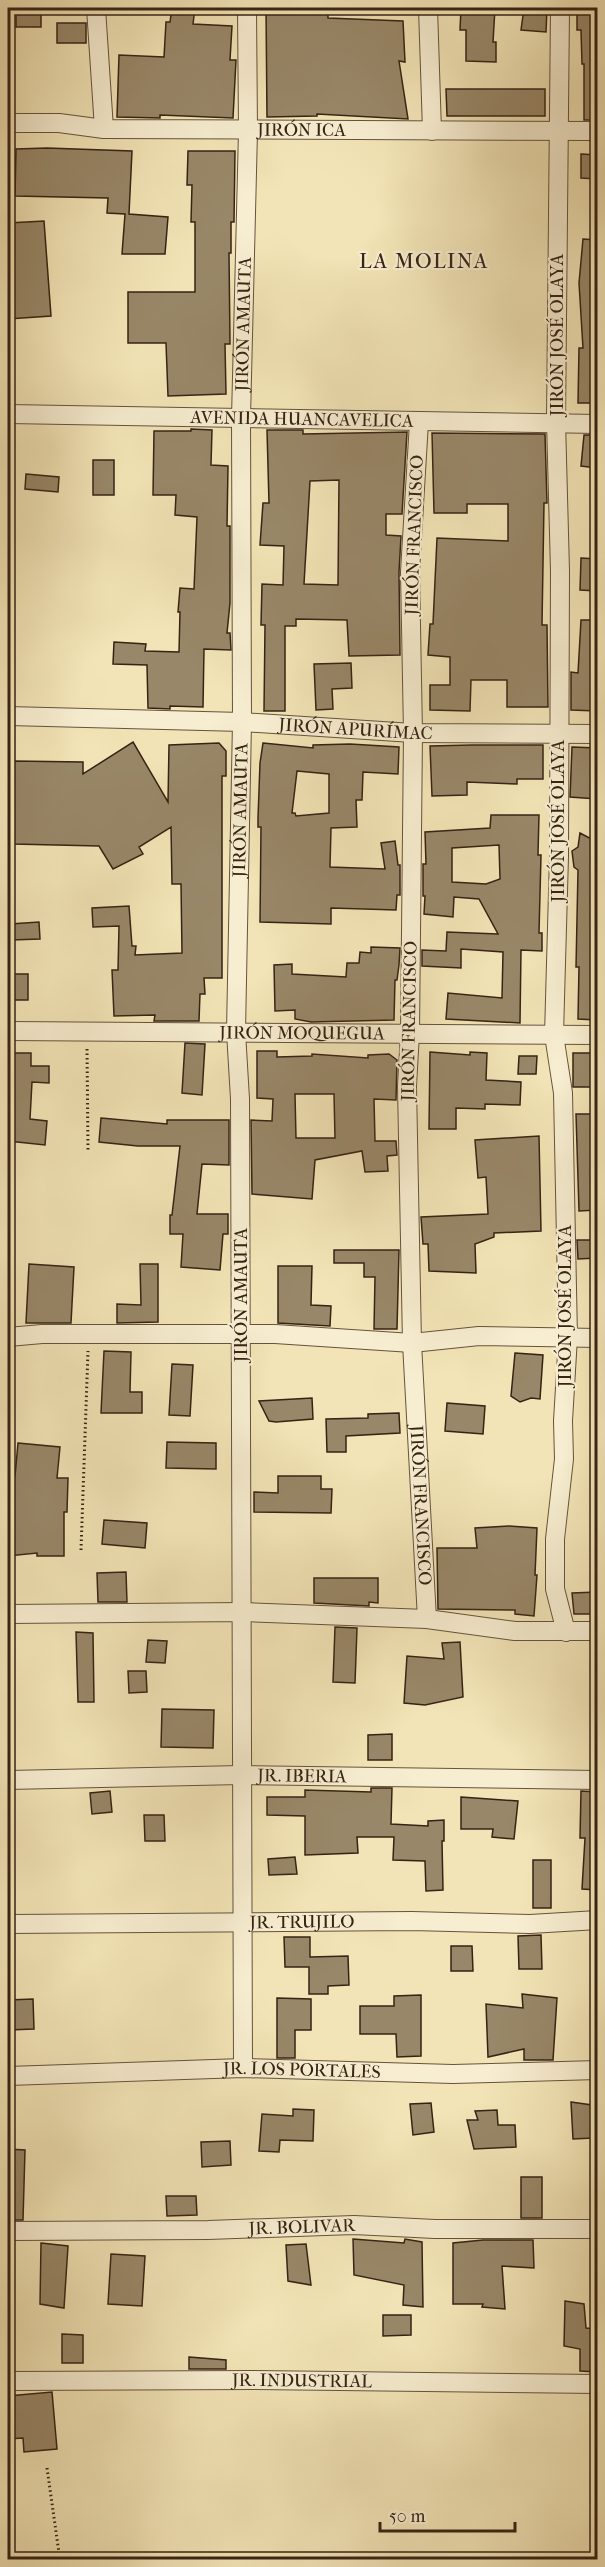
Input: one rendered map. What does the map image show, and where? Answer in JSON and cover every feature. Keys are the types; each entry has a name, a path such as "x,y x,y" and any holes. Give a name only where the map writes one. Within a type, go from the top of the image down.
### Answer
{"street":[{"path":"96,8 104,129"},
{"name":"JIRÓN AMAUTA","path":"243,2068 241,1922 242,1334 240,1099 236,1032 242,722 241,418 248,131 247,8"},
{"path":"428,8 432,131"},
{"name":"JIRÓN JOSÉ OLAYA","path":"560,8 556,422 560,572 559,856 554,1035 563,1093 568,1337 563,1422 564,1459 555,1539 555,1589 566,1632"},
{"name":"JIRÓN ICA","path":"8,123 59,123 104,129 248,131 597,131"},
{"name":"AVENIDA HUANCAVELICA","path":"8,414 597,424"},
{"name":"JIRÓN FRANCISCO","path":"419,422 410,572 413,734 410,1033 407,1086 412,1343 427,1619"},
{"name":"JIRÓN APURÍMAC","path":"8,716 242,722 413,734 597,734"},
{"name":"JIRÓN MOQUEGUA","path":"8,1031 597,1035"},
{"path":"8,1337 89,1334 242,1334 412,1343 479,1336 597,1338"},
{"path":"8,1614 243,1612 427,1619 515,1631 597,1631"},
{"name":"JR. IBERIA","path":"8,1780 241,1775 597,1780"},
{"name":"JR. TRUJILO","path":"8,1924 412,1921 530,1924 597,1920"},
{"name":"JR. LOS PORTALES","path":"8,2076 243,2068 453,2074 597,2070"},
{"name":"JR. BOLIVAR","path":"8,2231 208,2230 354,2225 435,2229 597,2229"},
{"name":"JR. INDUSTRIAL","path":"8,2381 252,2380 597,2384"}],"path":[{"path":"86,1032 88,1150"},
{"path":"81,1550 89,1334"},
{"path":"47,2468 60,2559"}],"building":[{"path":"16,8 41,8 41,27 16,27"},
{"path":"172,8 195,8 193,24 232,26 230,60 236,60 233,118 160,115 160,118 117,117 119,55 164,57 166,22 170,22"},
{"path":"266,8 328,8 328,18 403,21 405,62 399,61 408,119 317,114 317,116 267,117"},
{"path":"461,8 495,8 493,42 496,42 496,62 466,61 466,30 460,30"},
{"path":"524,8 547,8 546,32 521,30"},
{"path":"577,8 597,8 597,120 584,120 584,64 582,64 581,30 577,30"},
{"path":"57,23 86,23 86,43 57,43"},
{"path":"446,89 545,89 545,116 447,116"},
{"path":"16,149 132,151 129,214 168,217 165,254 122,254 125,214 107,213 108,198 15,196"},
{"path":"188,151 235,151 234,222 231,222 231,253 229,253 230,344 225,344 226,394 168,396 166,343 128,343 128,292 195,292 195,222 191,222 192,185 187,185"},
{"path":"581,154 597,155 597,179 581,178"},
{"path":"44,221 51,316 8,319 8,223"},
{"path":"583,239 597,240 597,403 578,403 579,348 583,348 579,283"},
{"path":"191,429 212,430 211,465 228,466 227,526 230,526 230,603 227,633 230,633 231,650 204,649 203,707 148,708 147,665 113,664 114,642 146,644 145,651 179,652 180,588 194,589 197,517 175,515 176,495 153,495 154,431 191,431"},
{"path":"267,430 303,430 303,434 407,432 402,514 386,514 386,535 401,536 400,655 349,656 347,620 296,619 296,626 285,626 285,711 264,711 265,625 261,625 262,584 283,585 284,546 260,545 263,503 269,503","holes":["339,480 338,585 304,584 310,481"]},
{"path":"432,433 545,434 547,503 544,503 542,625 547,625 548,707 507,707 507,680 471,680 470,711 430,710 430,685 450,685 450,657 428,655 430,624 433,624 437,538 508,541 508,504 467,504 467,513 434,513"},
{"path":"584,435 597,435 597,468 581,466"},
{"path":"93,460 114,460 114,495 93,495"},
{"path":"26,474 59,477 58,492 25,489"},
{"path":"581,558 597,559 597,591 580,590"},
{"path":"581,620 597,620 597,711 571,710 571,672 578,673"},
{"path":"351,663 352,688 332,689 333,709 316,710 314,664"},
{"path":"133,742 168,802 169,745 219,743 226,751 226,776 222,776 222,978 204,978 205,994 200,994 199,1021 154,1021 155,1015 114,1016 112,970 118,970 119,926 93,927 92,908 129,906 132,946 136,946 135,955 182,953 181,884 172,884 171,827 139,847 143,854 113,869 99,846 13,844 14,761 83,762 83,774"},
{"path":"263,743 313,748 313,745 350,744 399,747 398,774 363,772 362,800 356,800 357,827 331,828 330,867 385,869 381,843 395,841 398,865 400,865 400,895 397,895 396,910 331,908 331,924 260,922 261,827 258,827 258,818","holes":["297,771 329,774 329,813 296,816 292,813"]},
{"path":"543,745 543,779 517,779 517,784 467,782 467,795 432,796 430,746"},
{"path":"572,747 597,748 597,799 570,797"},
{"path":"491,815 539,815 538,855 541,855 539,933 542,933 542,951 521,950 520,1023 446,1019 448,993 502,998 503,952 461,949 461,968 422,966 422,950 446,951 447,932 498,934 479,899 454,897 453,917 424,914 425,832 490,828","holes":["499,845 500,879 486,884 452,882 452,848"]},
{"path":"580,833 597,842 596,1020 578,1019 579,967 576,967 578,870 574,867 572,851 578,847"},
{"path":"39,922 40,939 11,940 10,924"},
{"path":"371,947 400,948 397,980 395,980 394,1020 311,1022 295,1019 295,1010 275,1011 274,965 292,964 292,974 346,977 347,963 359,963 360,952 371,953"},
{"path":"8,974 28,974 28,1000 8,1000"},
{"path":"185,1043 205,1044 202,1095 182,1093"},
{"path":"257,1051 277,1051 277,1057 312,1056 312,1054 368,1058 368,1055 389,1054 397,1060 396,1100 374,1099 375,1141 396,1141 397,1155 387,1156 388,1171 365,1172 362,1151 315,1160 312,1199 252,1194 251,1120 272,1121 273,1099 257,1098","holes":["295,1094 334,1094 335,1138 296,1138"]},
{"path":"430,1052 470,1055 470,1052 487,1053 486,1080 521,1082 520,1105 485,1104 485,1109 456,1108 456,1129 429,1129"},
{"path":"12,1053 31,1053 31,1066 49,1066 49,1083 32,1082 30,1119 47,1121 45,1145 8,1141"},
{"path":"573,1053 591,1053 591,1056 597,1056 597,1087 573,1087"},
{"path":"519,1056 537,1056 536,1074 518,1074"},
{"path":"576,1114 597,1114 597,1210 579,1211"},
{"path":"101,1118 167,1124 167,1120 229,1120 229,1165 202,1164 197,1214 228,1214 228,1234 223,1234 220,1270 181,1267 183,1234 170,1234 170,1215 172,1215 180,1146 138,1146 99,1142"},
{"path":"539,1136 541,1231 494,1233 494,1237 475,1244 476,1273 429,1271 428,1244 423,1244 421,1217 488,1214 486,1177 478,1178 475,1140"},
{"path":"577,1240 597,1240 597,1258 578,1259"},
{"path":"334,1250 399,1250 397,1329 374,1329 375,1277 364,1277 364,1263 334,1263"},
{"path":"29,1264 74,1267 71,1323 26,1323"},
{"path":"140,1264 158,1264 158,1322 117,1323 117,1304 141,1305"},
{"path":"278,1266 312,1266 311,1305 331,1306 330,1326 278,1323"},
{"path":"104,1351 131,1352 130,1392 142,1392 142,1413 101,1413"},
{"path":"515,1353 543,1355 540,1399 531,1398 520,1402 511,1396"},
{"path":"172,1364 193,1365 190,1416 169,1415"},
{"path":"312,1398 313,1419 276,1422 269,1421 259,1401"},
{"path":"447,1403 485,1406 483,1434 445,1431"},
{"path":"399,1413 400,1433 346,1436 346,1452 327,1452 326,1419 368,1418 368,1414"},
{"path":"167,1442 216,1443 216,1469 166,1468"},
{"path":"18,1443 60,1447 57,1478 68,1478 67,1512 64,1512 64,1556 37,1556 37,1553 8,1556 13,1476 15,1476"},
{"path":"278,1476 321,1476 321,1489 332,1489 331,1513 254,1512 254,1492 278,1493"},
{"path":"104,1520 147,1523 145,1548 102,1544"},
{"path":"509,1526 537,1528 534,1616 515,1614 515,1610 438,1609 437,1548 477,1548 475,1528"},
{"path":"126,1572 127,1602 98,1602 97,1573"},
{"path":"314,1578 378,1578 378,1603 369,1602 369,1606 314,1603"},
{"path":"597,1592 597,1614 574,1614 572,1593"},
{"path":"335,1627 357,1628 355,1683 333,1682"},
{"path":"76,1632 93,1633 94,1702 78,1702"},
{"path":"148,1640 167,1641 165,1663 146,1662"},
{"path":"460,1642 463,1697 425,1705 404,1703 407,1656 444,1659 442,1643"},
{"path":"128,1671 146,1671 147,1692 129,1693"},
{"path":"162,1709 214,1710 213,1748 161,1747"},
{"path":"392,1734 392,1760 368,1760 368,1735"},
{"path":"371,1788 392,1788 391,1824 428,1826 428,1821 444,1820 443,1890 426,1891 425,1861 393,1860 394,1837 357,1837 358,1853 305,1855 305,1816 267,1815 267,1797 305,1797 305,1790 371,1792"},
{"path":"110,1791 112,1812 92,1814 90,1793"},
{"path":"581,1791 597,1792 597,1890 582,1889 585,1838 580,1838"},
{"path":"461,1797 518,1801 514,1839 492,1837 493,1829 461,1829"},
{"path":"144,1815 164,1815 165,1841 145,1841"},
{"path":"295,1857 297,1874 269,1875 268,1859"},
{"path":"533,1860 551,1860 551,1908 533,1908"},
{"path":"541,1935 542,1969 519,1969 518,1936"},
{"path":"284,1937 310,1937 310,1957 348,1956 349,1985 328,1986 328,1994 309,1994 309,1967 285,1967"},
{"path":"451,1946 472,1946 473,1971 451,1971"},
{"path":"522,1994 557,1998 553,2060 524,2060 524,2049 488,2057 486,2004 523,2008"},
{"path":"421,1995 421,2056 397,2057 396,2034 360,2034 360,2006 394,2006 394,1996"},
{"path":"277,1998 311,1999 311,2030 295,2030 295,2058 277,2058"},
{"path":"33,1999 34,2029 8,2030 8,2000"},
{"path":"571,2102 592,2105 593,2138 573,2139"},
{"path":"431,2103 434,2132 413,2135 410,2104"},
{"path":"293,2109 314,2110 313,2141 280,2140 279,2152 259,2151 262,2114 293,2116"},
{"path":"497,2110 498,2125 515,2125 516,2147 474,2149 467,2120 478,2120 475,2111"},
{"path":"230,2141 231,2165 202,2167 201,2142"},
{"path":"8,2149 25,2150 23,2220 8,2220"},
{"path":"521,2177 542,2177 542,2218 521,2218"},
{"path":"166,2196 196,2196 197,2215 167,2216"},
{"path":"353,2239 404,2243 405,2239 422,2242 423,2307 403,2305 404,2285 354,2275"},
{"path":"483,2240 533,2240 534,2268 502,2266 505,2309 482,2307 483,2304 453,2304 453,2243"},
{"path":"41,2243 68,2246 64,2308 40,2304"},
{"path":"306,2244 311,2285 288,2281 286,2245"},
{"path":"111,2254 145,2256 142,2306 108,2304"},
{"path":"565,2301 584,2304 586,2328 597,2329 597,2372 580,2371 580,2349 564,2346"},
{"path":"383,2315 411,2315 411,2335 383,2336"},
{"path":"62,2334 83,2335 83,2363 62,2363"},
{"path":"189,2357 226,2360 226,2369 189,2369"},
{"path":"52,2392 57,2449 24,2452 23,2438 8,2439 8,2396"}],"district":[{"name":"LA MOLINA","path":"424,261"}]}
